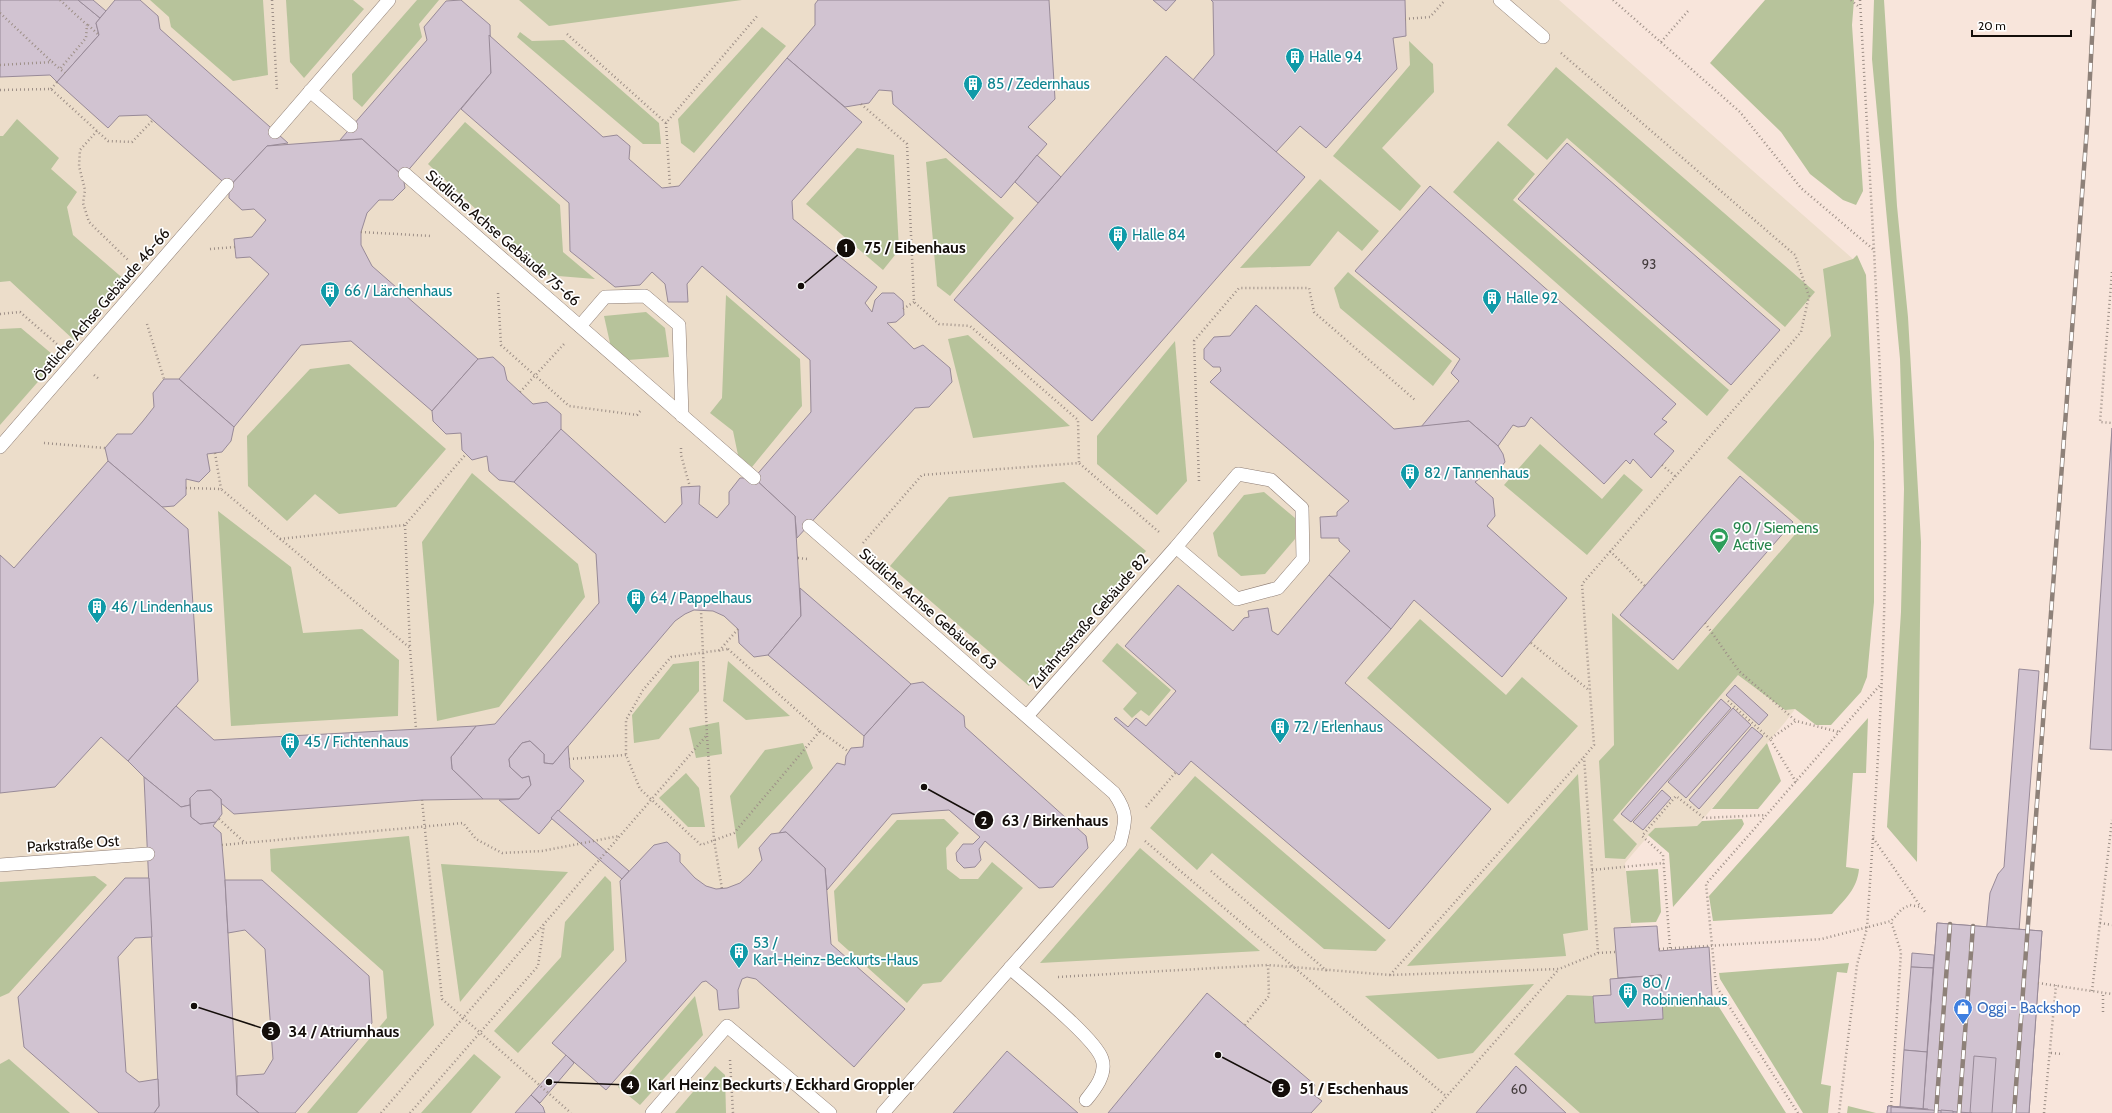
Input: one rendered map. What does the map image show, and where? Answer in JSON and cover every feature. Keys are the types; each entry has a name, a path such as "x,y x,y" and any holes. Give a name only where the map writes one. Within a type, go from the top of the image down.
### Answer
{"lane":[{"path":"275,132 389,0"},
{"path":"1500,0 1544,37"},
{"path":"310,91 351,126"},
{"name":"Südliche Achse Gebäude 75-66","path":"405,174 754,478"},
{"name":"Östliche Achse Gebäude 46-66","path":"0,447 227,185"},
{"path":"580,326 605,297 645,296 679,325 682,416"},
{"name":"Zufahrtsstraße Gebäude 82","path":"1027,716 1176,547 1238,474 1271,480 1302,508 1303,559 1278,588 1237,599 1176,547"},
{"name":"Südliche Achse Gebäude 63","path":"808,526 1114,793 1123,805 1125,824"},
{"path":"883,1113 1120,843 1125,824"},
{"name":"Parkstraße Ost","path":"0,865 148,854"},
{"path":"1010,968 1091,1041 1102,1060 1100,1081 1086,1100"},
{"path":"652,1113 727,1026 830,1113"}],"path":[{"path":"60,0 99,35"},
{"path":"272,0 278,106 288,117"},
{"path":"1405,18 1430,17 1445,0"},
{"path":"1613,0 1740,112 1800,188 1874,250"},
{"path":"1851,0 1860,8"},
{"path":"1839,1113 1857,965 1867,928 1881,683 1885,561 1884,445 1860,0"},
{"path":"1661,42 1688,11"},
{"path":"0,13 65,73"},
{"path":"670,187 666,123 758,15"},
{"path":"60,69 86,38 87,25"},
{"path":"567,34 666,123"},
{"path":"1390,975 1594,745 1582,584 1801,332 1809,296 1795,256 1544,37"},
{"path":"0,65 52,62"},
{"path":"51,89 57,82"},
{"path":"0,90 51,89 108,141 132,142 153,120"},
{"path":"861,104 907,144 914,302 939,324 970,326 1078,420 1080,463"},
{"path":"97,131 80,150 79,166 85,190 83,202 89,222 110,244"},
{"path":"361,232 432,236"},
{"path":"210,249 235,247"},
{"path":"2112,272 2100,422 2112,423"},
{"path":"1201,517 1194,341 1239,288 1309,288 1314,312 1415,400"},
{"path":"498,293 501,345 569,406 637,415"},
{"path":"903,309 914,302"},
{"path":"0,314 20,312 76,360"},
{"path":"147,324 164,379"},
{"path":"520,392 580,326"},
{"path":"44,443 105,448"},
{"path":"215,453 221,489"},
{"path":"280,539 405,524 466,454"},
{"path":"682,455 690,487"},
{"path":"848,561 922,475 1080,463 1176,547"},
{"path":"1662,465 1675,476"},
{"path":"186,488 221,489 410,648"},
{"path":"405,524 410,648 416,729"},
{"path":"1610,551 1645,586"},
{"path":"701,611 714,840 722,889"},
{"path":"1705,623 1739,671 1796,721 1839,732"},
{"path":"719,651 738,628"},
{"path":"1531,643 1590,691"},
{"path":"820,731 734,833 701,845 640,789 626,756 626,720 643,690 671,657 704,654 728,649 820,731 849,752"},
{"path":"1798,1113 1716,986 1706,884 1881,683"},
{"path":"1728,701 1770,739 1796,782"},
{"path":"1770,739 1796,721"},
{"path":"381,1113 707,735"},
{"path":"569,759 626,756"},
{"path":"1584,757 1598,953"},
{"path":"1176,772 1150,804 1125,824 1446,1096"},
{"path":"1670,948 1663,855 1642,836 1676,796 1704,818 1767,815"},
{"path":"422,800 442,999 571,1113"},
{"path":"219,818 244,842"},
{"path":"2092,991 2112,820"},
{"path":"222,845 463,823 476,839 502,853 542,851 620,836"},
{"path":"1873,837 1926,913"},
{"path":"1592,870 1664,863"},
{"path":"1211,871 1327,971"},
{"path":"1659,949 1822,939 1892,921 1902,909 1910,905 1921,907"},
{"path":"1891,1106 1901,952 1892,921"},
{"path":"2100,923 2112,925"},
{"path":"410,1113 538,966 544,924"},
{"path":"1022,979 1268,965 1296,969 1390,975 1559,969 1598,953 1616,952"},
{"path":"1245,1025 1269,996 1268,965"},
{"path":"1432,1113 1559,969"},
{"path":"2038,983 2112,994"},
{"path":"2044,1113 2051,1053 2056,985"},
{"path":"2103,993 2103,1012"},
{"path":"727,1026 733,1113"},
{"path":"2051,1053 2063,1054"}],"shaded area":[{"path":"0,0 1559,0 1853,259 1856,629 1786,721 1697,826 1655,828 1625,863 1636,977 1661,975 1663,1019 1743,1113 0,1113"}],"green space":[{"path":"150,0 263,0 268,75 233,81 171,27 169,17"},
{"path":"286,0 353,0 364,9 304,78 290,62"},
{"path":"417,0 439,0 419,24 422,37 362,107 353,99 352,74"},
{"path":"519,0 742,0 549,26"},
{"path":"1765,0 1854,0 1852,25 1863,191 1856,205 1843,200 1810,174 1781,132 1710,63"},
{"path":"1874,0 1884,0 1897,206 1908,317 1921,542 1917,862 1887,827 1901,612 1904,489 1900,359 1872,59"},
{"path":"762,27 786,46 694,153 681,143 678,119"},
{"path":"520,32 532,41 564,40 659,123 661,144 643,144 517,37"},
{"path":"1409,41 1433,64 1434,92 1382,148 1421,186 1400,211 1333,156 1410,65"},
{"path":"1556,67 1815,292 1785,327 1567,138 1547,160 1507,125"},
{"path":"17,119 59,158 51,169 77,192 67,207 73,235 126,281 75,341 10,281 0,282 0,136 3,136"},
{"path":"465,122 560,205 563,252 595,279 546,275 428,164"},
{"path":"1498,141 1535,174 1513,200 1729,390 1707,416 1453,192"},
{"path":"857,148 894,155 899,250 883,270 806,204"},
{"path":"946,158 1014,218 950,296 937,286 926,162"},
{"path":"1320,179 1379,231 1362,251 1338,231 1310,266 1240,268"},
{"path":"1857,255 1866,275 1874,442 1874,602 1867,677 1861,692 1831,725 1816,725 1795,709 1785,710 1738,675 1613,820 1637,844 1625,859 1605,858 1599,761 1614,745 1612,613 1678,670 1804,524 1727,458 1831,336 1823,269 1853,259"},
{"path":"1348,272 1452,361 1433,386 1340,308 1334,288"},
{"path":"726,295 800,359 802,406 752,467 738,455 733,431 710,413 722,398"},
{"path":"646,312 665,328 669,357 614,361 604,316"},
{"path":"21,328 58,359 0,425 0,329"},
{"path":"968,335 1070,426 973,438 948,339"},
{"path":"1175,341 1187,481 1157,515 1097,464 1097,436"},
{"path":"349,364 446,449 396,507 339,514 315,494 287,521 248,486 247,436 310,369"},
{"path":"1540,444 1602,499 1624,474 1643,490 1587,555 1504,485"},
{"path":"472,473 578,564 585,597 499,707 437,721 422,542"},
{"path":"1064,482 1146,551 1029,686 890,566 949,497"},
{"path":"1264,492 1295,518 1295,539 1265,574 1241,576 1218,556 1213,533 1244,495"},
{"path":"218,511 291,567 303,633 362,629 399,660 398,716 231,726"},
{"path":"1420,619 1506,695 1522,677 1578,726 1508,804 1367,678"},
{"path":"1117,643 1171,690 1149,716 1141,710 1132,718 1123,709 1137,693 1102,661"},
{"path":"699,661 699,691 659,739 634,743 632,715 673,664"},
{"path":"728,661 790,716 746,720 723,701"},
{"path":"1868,718 1866,773 1853,773 1846,867 1859,869 1856,882 1850,893 1832,914 1713,921 1709,896"},
{"path":"719,722 722,754 696,758 689,728"},
{"path":"803,743 813,768 738,849 730,796 765,750"},
{"path":"1767,743 1781,781 1758,809 1712,809"},
{"path":"686,773 699,788 705,827 688,827 659,798"},
{"path":"1578,774 1588,930 1563,934 1566,956 1407,966"},
{"path":"1195,776 1386,940 1376,951 1324,949 1212,853 1197,870 1150,828"},
{"path":"944,819 959,833 946,848 947,869 960,879 978,879 992,862 1023,888 941,982 923,984 907,1003 838,941 834,891 897,820"},
{"path":"1742,819 1744,824 1741,829 1673,907 1669,853 1648,835 1655,828 1697,826 1702,821"},
{"path":"409,836 434,1025 357,1113 307,1113 387,1018 383,971 271,871 270,849"},
{"path":"1140,848 1260,951 1040,963"},
{"path":"441,864 568,872 460,1002"},
{"path":"1658,869 1661,912 1656,922 1631,923 1626,871"},
{"path":"95,876 107,885 9,993 0,997 0,882"},
{"path":"605,876 611,882 614,950 518,1053 494,1031 561,957 565,922"},
{"path":"1849,963 1847,973 1837,972 1821,1084 1831,1086 1828,1113 1803,1113 1720,979 1719,973"},
{"path":"1534,984 1473,1053 1438,1059 1365,996"},
{"path":"1567,995 1593,996 1595,1023 1663,1019 1662,999 1712,996 1786,1113 1580,1113 1514,1054"},
{"path":"695,996 703,1035 640,1105 618,1087"},
{"path":"474,1054 501,1077 471,1113 421,1113"},
{"path":"9,1059 70,1113 0,1113 0,1064"},
{"path":"715,1066 725,1075 726,1113 675,1113"},
{"path":"1848,1106 1876,1113 1847,1113"}],"building":[{"path":"0,0 78,0 100,18 96,23 99,35 57,82 50,75 0,77"},
{"path":"78,0 93,0 106,11 100,18"},
{"path":"115,0 140,0 158,16 160,29 288,143 267,146 229,187 147,115 119,116 108,128 57,82 99,35 96,23"},
{"path":"461,0 490,25 491,73 403,176 362,139 340,140 427,40 424,27 446,1"},
{"name":"85 / Zedernhaus","path":"818,0 1049,0 1055,99 1028,127 1047,144 1001,198 893,104 892,91 879,90 869,103 845,107 787,58 815,25 815,4"},
{"path":"1153,0 1176,0 1166,11"},
{"name":"Halle 94","path":"1211,0 1405,0 1406,36 1393,38 1397,69 1326,148 1300,126 1276,152 1193,80 1214,55 1213,2"},
{"path":"489,35 603,137 617,135 630,146 629,159 662,188 679,186 787,58 862,122 792,201 793,219 877,287 865,303 872,312 875,300 882,293 894,293 903,301 904,315 896,322 887,323 914,349 923,345 950,368 952,382 929,407 915,408 797,538 795,516 754,478 811,412 810,360 702,266 687,284 688,302 668,302 665,284 652,272 640,285 615,287 570,251 569,203 461,109 491,73"},
{"name":"Halle 84","path":"1166,56 1305,177 1092,421 954,300"},
{"name":"66 / Lärchenhaus","path":"362,139 403,176 405,188 393,200 379,200 367,213 361,232 361,245 372,266 478,359 432,411 351,341 301,345 234,427 179,379 269,274 250,257 236,258 234,239 252,237 266,220 254,209 242,210 229,198 229,187 267,146"},
{"path":"1567,143 1780,330 1731,385 1518,199"},
{"path":"1037,155 1061,177 1038,203 1015,182"},
{"name":"Halle 92","path":"1430,186 1676,404 1662,419 1667,422 1654,434 1674,451 1651,478 1633,459 1630,464 1626,460 1604,484 1531,417 1525,426 1518,427 1513,425 1498,446 1469,421 1421,427 1459,381 1451,373 1460,359 1355,271"},
{"name":"82 / Tannenhaus","path":"1256,305 1394,429 1469,421 1498,446 1503,454 1505,462 1493,477 1482,477 1475,482 1493,498 1495,516 1487,526 1567,598 1502,677 1414,600 1391,629 1329,575 1350,551 1339,541 1339,538 1321,538 1320,517 1337,516 1337,512 1349,501 1210,382 1221,371 1220,367 1213,367 1204,359 1204,349 1214,337 1230,336"},
{"path":"493,357 504,367 507,380 533,404 547,402 561,414 561,429 514,482 499,480 489,471 487,456 472,460 462,450 461,433 446,434 433,421 432,411 478,359"},
{"path":"164,379 179,379 234,427 231,441 222,452 207,454 210,471 199,482 186,479 186,495 174,506 162,507 108,461 105,448 117,434 132,434 154,407 153,393"},
{"path":"2112,428 2112,750 2090,749"},
{"name":"64 / Pappelhaus","path":"561,429 665,523 682,504 681,487 700,486 699,504 717,518 729,504 729,492 740,478 754,478 795,516 801,616 768,655 754,657 739,643 738,629 724,616 713,611 694,610 685,614 675,621 553,764 544,763 544,754 530,741 522,743 509,759 510,767 522,778 529,776 531,785 519,799 483,799 452,769 451,757 476,726 495,724 599,603 596,554 514,482"},
{"name":"46 / Lindenhaus","path":"108,461 188,529 198,681 128,761 101,737 55,787 0,793 0,555 14,568"},
{"name":"90 / Siemens Active","path":"1740,476 1793,522 1673,660 1620,615"},
{"name":"72 / Erlenhaus","path":"1329,575 1391,629 1345,683 1491,809 1389,929 1191,761 1179,775 1114,719 1116,717 1128,727 1136,718 1146,726 1176,691 1125,646 1178,585 1233,631 1244,618 1249,617 1248,611 1268,608 1272,631 1278,635"},
{"path":"800,588 911,684 864,736 768,655 801,616"},
{"path":"2019,669 2039,671 2005,1113 1992,1113 1996,1058 1974,1056 1990,893 1998,874 2004,867"},
{"path":"923,682 964,716 965,727 1086,836 1088,848 1053,887 1039,888 985,841 979,849 981,860 975,867 964,868 957,861 956,853 963,844 973,844 980,837 949,810 892,814 827,890 825,868 786,832 779,833 837,763 845,765 846,756 851,748 863,747 864,736 911,684"},
{"path":"1735,685 1768,715 1759,725 1726,695"},
{"path":"1721,699 1731,708 1631,822 1621,814"},
{"name":"45 / Fichtenhaus","path":"176,706 214,740 476,726 451,757 452,769 483,799 422,800 234,814 221,803 221,799 211,790 197,791 190,798 190,805 181,807 144,777 128,761"},
{"path":"1733,708 1751,725 1686,798 1668,782"},
{"path":"1752,727 1763,736 1699,809 1689,800"},
{"path":"530,741 544,754 544,763 553,764 568,746 570,768 584,781 539,834 499,800 519,799 531,785 529,776 522,778 510,767 509,759 522,743"},
{"path":"144,777 181,807 190,805 191,817 200,824 216,822 213,826 221,833 237,1095 259,1113 154,1113 159,1106"},
{"path":"211,790 221,799 222,814 216,822 200,824 191,817 190,798 197,791"},
{"path":"1662,790 1671,798 1643,830 1633,822"},
{"path":"558,810 629,871 622,879 551,818"},
{"name":"53 / Karl-Heinz-Beckurts-Haus","path":"786,832 825,868 831,944 905,1009 854,1067 756,979 747,977 742,979 738,990 739,1008 719,1010 717,990 706,981 702,982 606,1090 552,1043 626,961 620,881 654,845 667,842 680,854 680,862 695,878 706,886 716,889 727,888 740,883 762,860 759,848 771,834"},
{"path":"125,878 149,878 152,937 135,938 118,957 126,1072 139,1082 158,1079 159,1106 154,1113 99,1113 24,1047 18,997"},
{"path":"225,880 262,880 369,976 372,1023 295,1113 259,1113 237,1095 237,1076 264,1074 273,1059 265,949 245,930 228,933"},
{"path":"1937,923 2042,931 2029,1113 1887,1113 1888,1106 1923,1109"},
{"path":"1937,923 2042,931 2029,1113 1887,1113 1888,1106 1923,1109"},
{"path":"1657,926 1659,951 1709,947 1712,996 1662,999 1661,975 1618,978 1614,928"},
{"path":"1912,953 1934,955 1933,968 1911,967"},
{"path":"1911,967 1933,968 1927,1052 1904,1050"},
{"name":"80 / Robinienhaus","path":"1661,975 1663,1019 1595,1023 1593,996 1611,995 1610,979"},
{"path":"1207,993 1315,1085 1310,1092 1322,1101 1311,1113 1108,1113"},
{"path":"1904,1050 1927,1052 1923,1109 1900,1107"},
{"path":"1007,1051 1078,1113 953,1113"},
{"path":"566,1055 574,1063 540,1103 531,1095"},
{"path":"1974,1056 1996,1058 1992,1113 1970,1113"},
{"path":"1516,1066 1566,1113 1476,1113"},
{"path":"531,1095 543,1107 545,1113 515,1113"},
{"path":"1888,1106 1928,1109 1928,1113 1887,1113"},
{"path":"1891,1107 1972,1113 1891,1113"},
{"path":"1941,1110 1953,1111 1953,1113 1941,1113"}],"railway":[{"path":"2014,1113 2088,114 2094,0"},
{"path":"1936,1113 1950,924"},
{"path":"1959,1113 1973,926"}],"place":[{"name":"Halle 94","path":"1295,74"},
{"name":"85 / Zedernhaus","path":"973,101"},
{"name":"Halle 84","path":"1118,252"},
{"name":"75 / Eibenhaus","path":"801,286"},
{"name":"66 / Lärchenhaus","path":"330,308"},
{"name":"Halle 92","path":"1492,315"},
{"name":"82 / Tannenhaus","path":"1410,490"},
{"name":"90 / Siemens Active","path":"1719,554"},
{"name":"64 / Pappelhaus","path":"636,615"},
{"name":"46 / Lindenhaus","path":"97,624"},
{"name":"72 / Erlenhaus","path":"1280,744"},
{"name":"45 / Fichtenhaus","path":"290,759"},
{"name":"63 / Birkenhaus","path":"924,787"},
{"name":"53 / Karl-Heinz-Beckurts-Haus","path":"739,969"},
{"name":"34 / Atriumhaus","path":"194,1006"},
{"name":"80 / Robinienhaus","path":"1628,1009"},
{"name":"Oggi - Backshop","path":"1963,1025"},
{"name":"51 / Eschenhaus","path":"1218,1055"},
{"name":"Karl Heinz Beckurts / Eckhard Groppler","path":"549,1082"}]}
